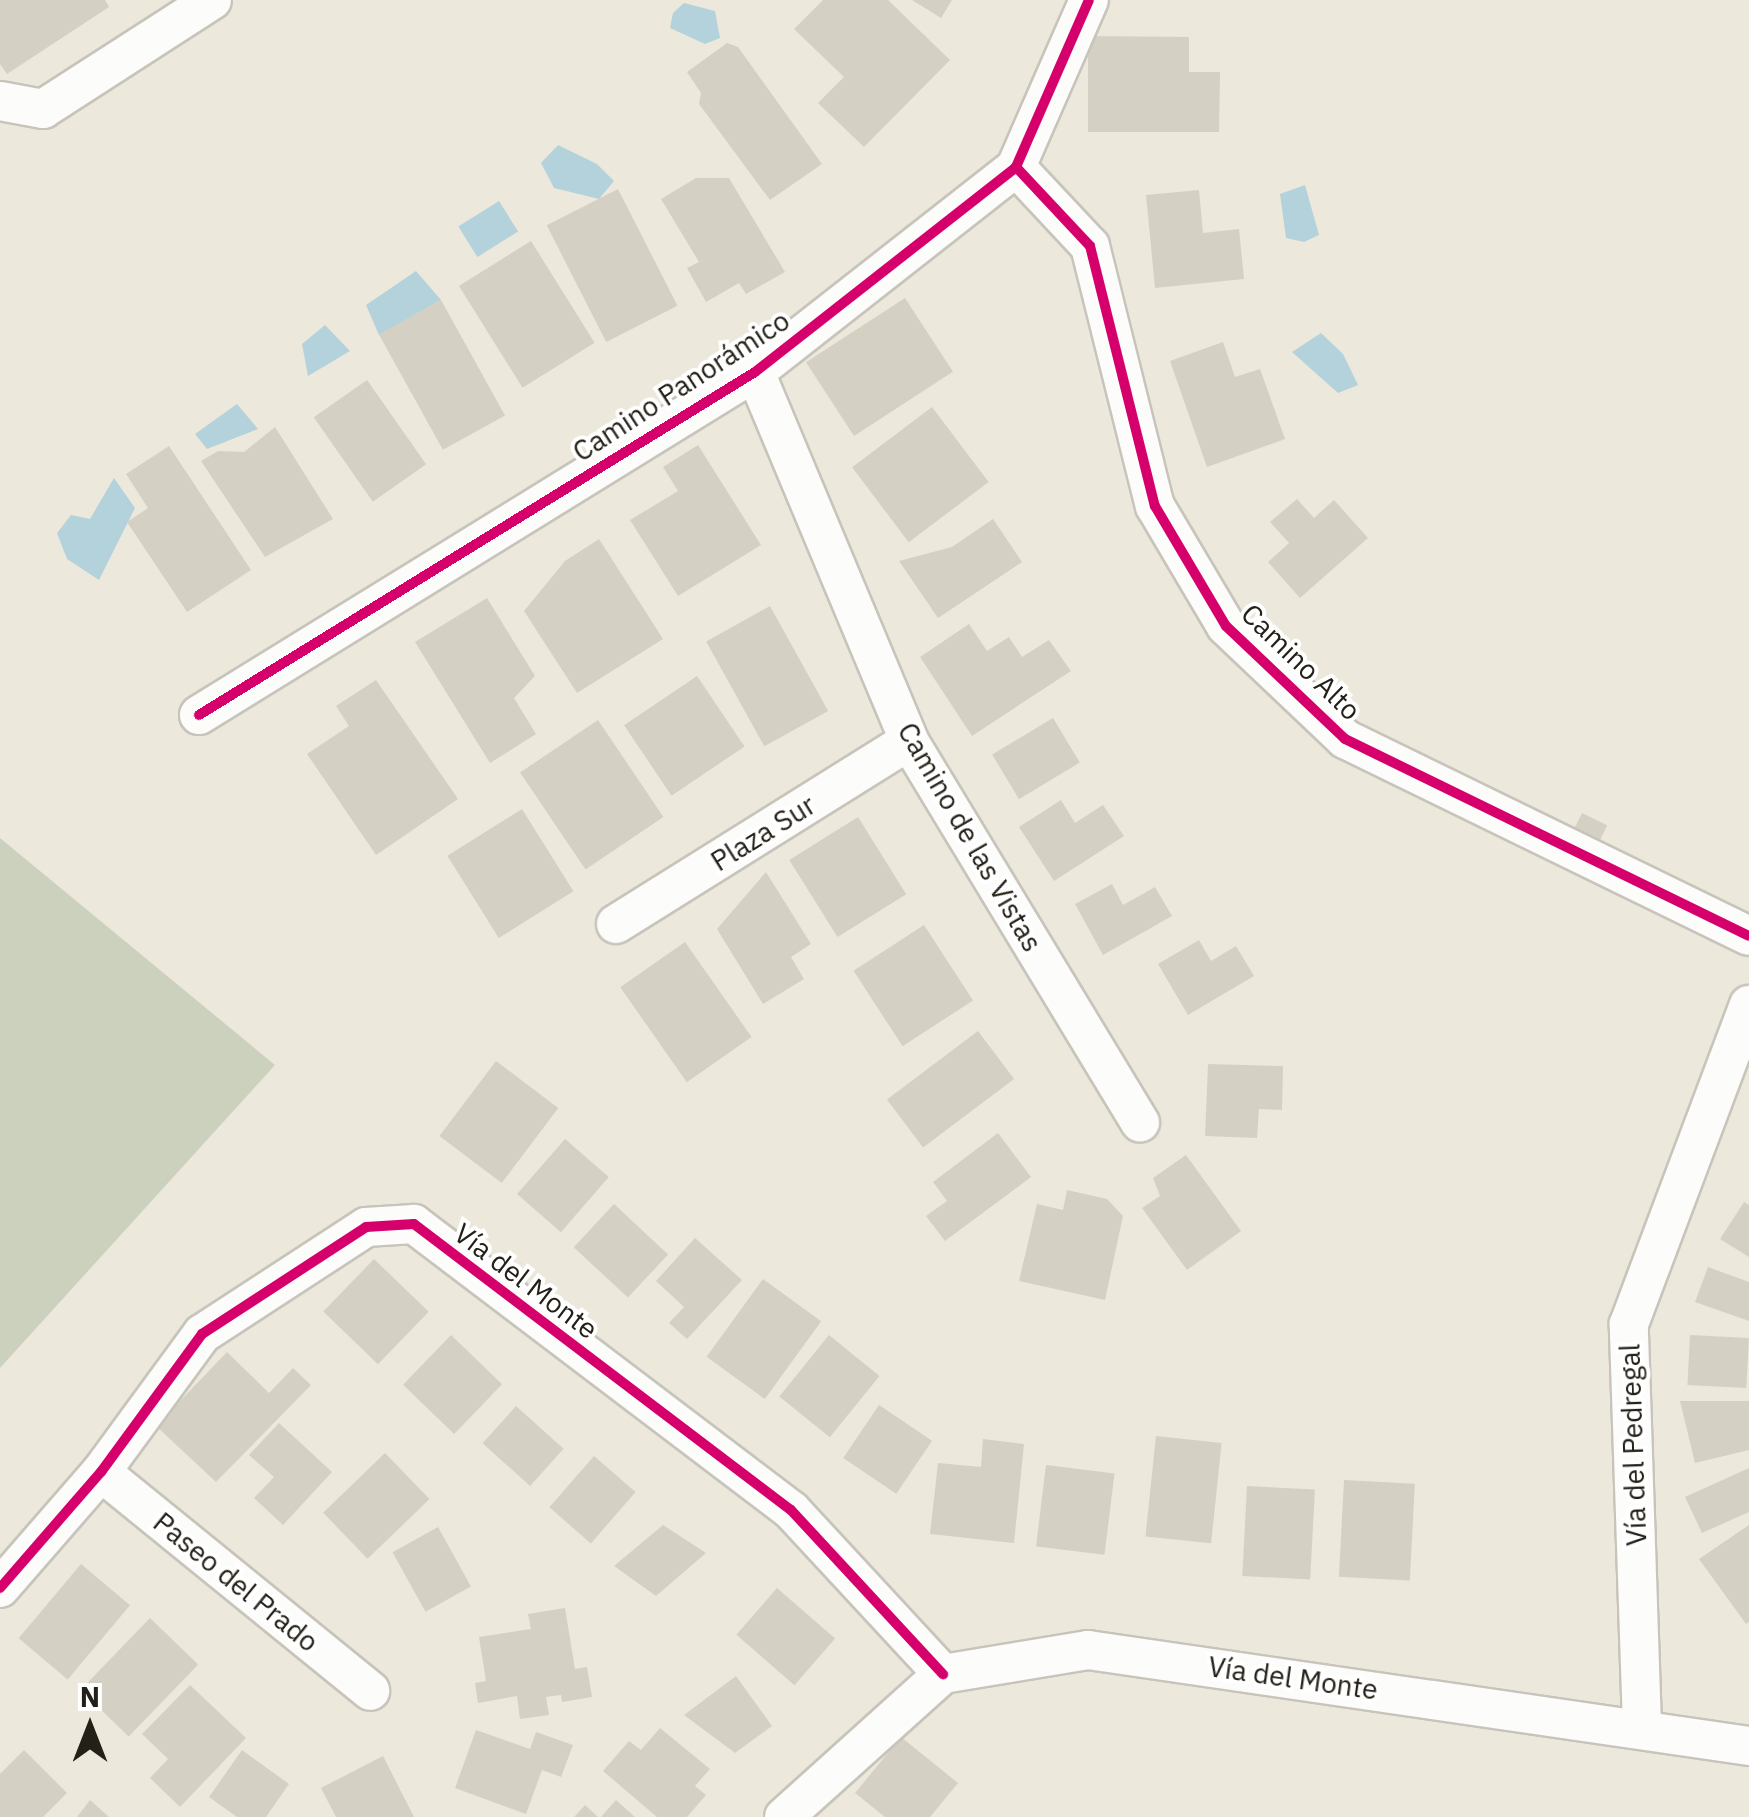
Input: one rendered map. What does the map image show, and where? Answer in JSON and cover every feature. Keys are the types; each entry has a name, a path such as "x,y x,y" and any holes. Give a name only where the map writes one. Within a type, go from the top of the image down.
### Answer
{"street":[{"path":"2,101 43,109 212,0"},
{"name":"Camino Panorámico","path":"199,715 756,372 1016,167 1089,0"},
{"name":"Camino Alto","path":"1016,167 1090,246 1156,506 1226,626 1346,738 1749,936"},
{"name":"Camino de las Vistas","path":"756,372 910,741 1140,1124"},
{"name":"Plaza Sur","path":"616,924 910,741"},
{"name":"Vía del Pedregal","path":"1642,1726 1629,1324 1749,1006"},
{"name":"Vía del Monte","path":"0,1588 102,1472 202,1334 366,1226 414,1224 791,1510 944,1674 1088,1650 1642,1726 1749,1746"},
{"name":"Paseo del Prado","path":"102,1472 370,1692"},
{"path":"784,1817 944,1674"}],"green space":[{"path":"0,838 275,1065 0,1368"}],"water":[{"path":"684,3 715,11 720,38 705,44 670,28 673,13"},
{"path":"558,145 597,164 614,181 599,199 554,188 541,163"},
{"path":"1305,185 1319,235 1304,242 1286,238 1280,194"},
{"path":"499,201 518,232 477,257 458,226"},
{"path":"416,271 441,300 379,335 366,305"},
{"path":"325,325 350,351 308,376 302,344"},
{"path":"1321,333 1343,354 1358,385 1338,393 1292,352"},
{"path":"237,404 258,429 207,449 195,434"},
{"path":"114,478 135,508 99,580 67,559 57,533 71,515 90,519"}],"building":[{"path":"0,0 105,0 109,7 7,74 0,64"},
{"path":"823,0 888,0 950,60 864,147 818,103 844,77 794,29"},
{"path":"912,0 952,0 941,18"},
{"path":"1088,36 1189,37 1189,72 1220,72 1219,132 1088,132"},
{"path":"727,43 738,47 822,164 770,200 699,104 701,93 687,72"},
{"path":"696,178 729,178 785,272 746,294 739,283 706,302 687,268 699,262 661,199"},
{"path":"618,189 677,306 606,342 547,225"},
{"path":"1199,190 1203,233 1239,229 1244,279 1155,288 1146,195"},
{"path":"531,241 595,343 523,388 459,286"},
{"path":"905,298 953,372 854,436 806,362"},
{"path":"441,300 505,415 443,450 379,334"},
{"path":"1223,342 1235,377 1260,369 1285,439 1207,467 1170,361"},
{"path":"367,380 426,464 373,502 314,417"},
{"path":"932,407 989,482 909,542 852,467"},
{"path":"275,427 333,519 265,557 201,461 218,451 244,452"},
{"path":"698,445 761,545 678,596 630,520 678,491 663,467"},
{"path":"169,446 251,570 187,612 127,522 148,508 126,474"},
{"path":"1297,499 1314,518 1334,500 1368,538 1300,598 1268,562 1289,543 1270,522"},
{"path":"993,519 1022,562 938,618 899,561 952,547"},
{"path":"599,539 663,639 577,693 524,611 565,561"},
{"path":"487,598 535,676 514,698 536,734 490,763 415,642"},
{"path":"770,606 828,711 764,746 706,641"},
{"path":"969,624 987,651 1009,637 1022,657 1049,640 1071,671 972,736 920,657"},
{"path":"697,676 745,746 672,796 624,725"},
{"path":"376,680 458,799 376,855 307,754 349,726 336,706"},
{"path":"1053,718 1080,763 1019,799 992,755"},
{"path":"598,720 663,817 585,870 520,773"},
{"path":"1061,800 1075,823 1103,805 1124,836 1054,881 1019,827"},
{"path":"522,809 573,891 499,938 447,856"},
{"path":"1582,813 1607,825 1594,853 1568,841"},
{"path":"858,817 906,894 838,937 789,860"},
{"path":"766,872 811,944 791,957 804,979 763,1004 717,929"},
{"path":"1112,884 1123,905 1155,887 1172,916 1103,955 1075,904"},
{"path":"924,925 973,1000 903,1046 854,971"},
{"path":"1199,940 1211,961 1236,946 1254,976 1188,1015 1158,964"},
{"path":"685,942 752,1037 687,1082 620,987"},
{"path":"978,1031 1014,1079 923,1148 887,1100"},
{"path":"496,1061 558,1108 502,1183 439,1136"},
{"path":"1208,1064 1283,1066 1282,1110 1259,1109 1257,1138 1205,1136"},
{"path":"998,1133 1031,1177 945,1241 926,1216 947,1201 933,1182"},
{"path":"565,1139 609,1177 561,1232 517,1194"},
{"path":"1186,1155 1241,1231 1187,1270 1142,1208 1160,1196 1153,1178"},
{"path":"1067,1190 1107,1199 1123,1216 1105,1300 1019,1281 1037,1204 1063,1210"},
{"path":"1744,1202 1749,1205 1749,1257 1720,1239"},
{"path":"614,1204 668,1254 628,1298 574,1247"},
{"path":"695,1238 742,1280 687,1339 669,1323 684,1307 656,1281"},
{"path":"374,1259 429,1312 378,1364 323,1312"},
{"path":"1708,1267 1749,1282 1749,1321 1695,1302"},
{"path":"763,1279 821,1321 765,1399 707,1357"},
{"path":"451,1335 502,1384 454,1434 403,1385"},
{"path":"829,1335 880,1376 830,1437 779,1396"},
{"path":"1690,1335 1749,1338 1746,1388 1687,1385"},
{"path":"227,1352 269,1393 293,1368 311,1385 216,1482 156,1426"},
{"path":"1680,1401 1749,1401 1749,1450 1695,1463"},
{"path":"879,1405 932,1441 896,1494 843,1458"},
{"path":"516,1406 564,1449 530,1486 483,1443"},
{"path":"279,1423 332,1472 283,1525 254,1498 274,1477 249,1455"},
{"path":"1156,1436 1222,1443 1211,1543 1145,1536"},
{"path":"983,1439 1024,1444 1014,1543 930,1534 938,1463 981,1467"},
{"path":"385,1453 429,1499 368,1559 323,1513"},
{"path":"594,1456 636,1492 591,1543 549,1507"},
{"path":"1046,1465 1114,1473 1104,1555 1036,1546"},
{"path":"1749,1468 1749,1512 1702,1533 1685,1497"},
{"path":"1344,1480 1415,1484 1410,1581 1339,1577"},
{"path":"1247,1486 1315,1490 1310,1579 1242,1576"},
{"path":"663,1525 706,1553 656,1596 614,1566"},
{"path":"1749,1525 1749,1622 1746,1624 1699,1559"},
{"path":"438,1527 471,1586 425,1612 393,1552"},
{"path":"81,1564 130,1605 68,1679 19,1638"},
{"path":"777,1588 835,1639 794,1685 736,1635"},
{"path":"565,1608 575,1669 587,1667 592,1697 562,1702 561,1695 546,1697 549,1715 520,1719 517,1696 478,1703 475,1683 486,1681 479,1637 531,1629 528,1614"},
{"path":"150,1618 198,1665 129,1736 81,1690"},
{"path":"736,1676 772,1726 735,1753 684,1715"},
{"path":"190,1685 246,1738 180,1807 150,1778 168,1759 142,1734"},
{"path":"660,1728 710,1769 695,1786 706,1795 687,1817 657,1817 603,1771 629,1741 641,1750"},
{"path":"476,1730 530,1749 536,1732 573,1745 561,1777 542,1770 526,1814 455,1788"},
{"path":"901,1737 958,1783 930,1817 885,1817 855,1793"},
{"path":"24,1750 67,1793 43,1817 0,1817 0,1774"},
{"path":"242,1750 289,1784 266,1817 237,1817 209,1797"},
{"path":"383,1756 414,1817 336,1817 321,1788"},
{"path":"90,1800 109,1817 77,1817"},
{"path":"616,1800 635,1817 601,1817"},
{"path":"585,1805 598,1817 574,1817"}],"cycle path":[{"path":"199,715 755,372 1016,167 1089,0"},
{"path":"1016,167 1090,246 1155,506 1226,626 1345,739 1749,936"},
{"path":"0,1588 101,1472 202,1334 366,1227 414,1224 791,1510 943,1674"}]}
